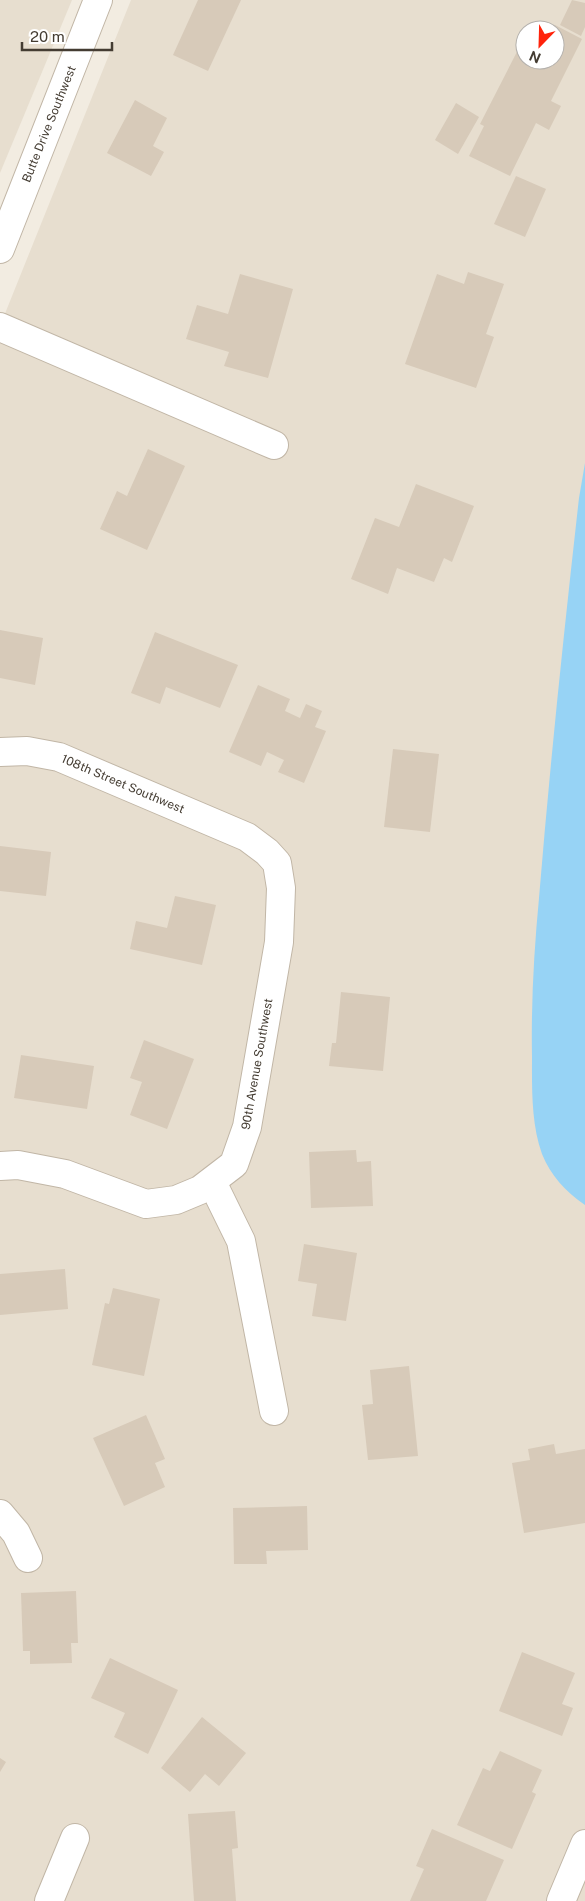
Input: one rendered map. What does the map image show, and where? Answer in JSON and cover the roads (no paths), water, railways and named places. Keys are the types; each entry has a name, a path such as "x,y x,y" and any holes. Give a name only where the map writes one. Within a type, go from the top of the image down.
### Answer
{"street":[{"name":"Butte Drive Southwest","path":"0,249 98,0"},
{"path":"0,327 274,445"},
{"name":"108th Street Southwest","path":"0,752 27,751 60,757 213,822"},
{"name":"90th Avenue Southwest","path":"0,1166 18,1165 65,1174 146,1204 176,1200 212,1182 234,1164 247,1127 279,942 281,888 277,863 267,852 246,837 213,822"},
{"path":"212,1182 241,1241 274,1411"},
{"path":"0,1514 16,1533 28,1558"},
{"path":"49,1901 75,1838"},
{"path":"561,1901 585,1844"}],"water":[{"path":"585,463 585,1205 559,1182 542,1154 538,1142 533,1105 532,997 548,798 573,548"}]}
